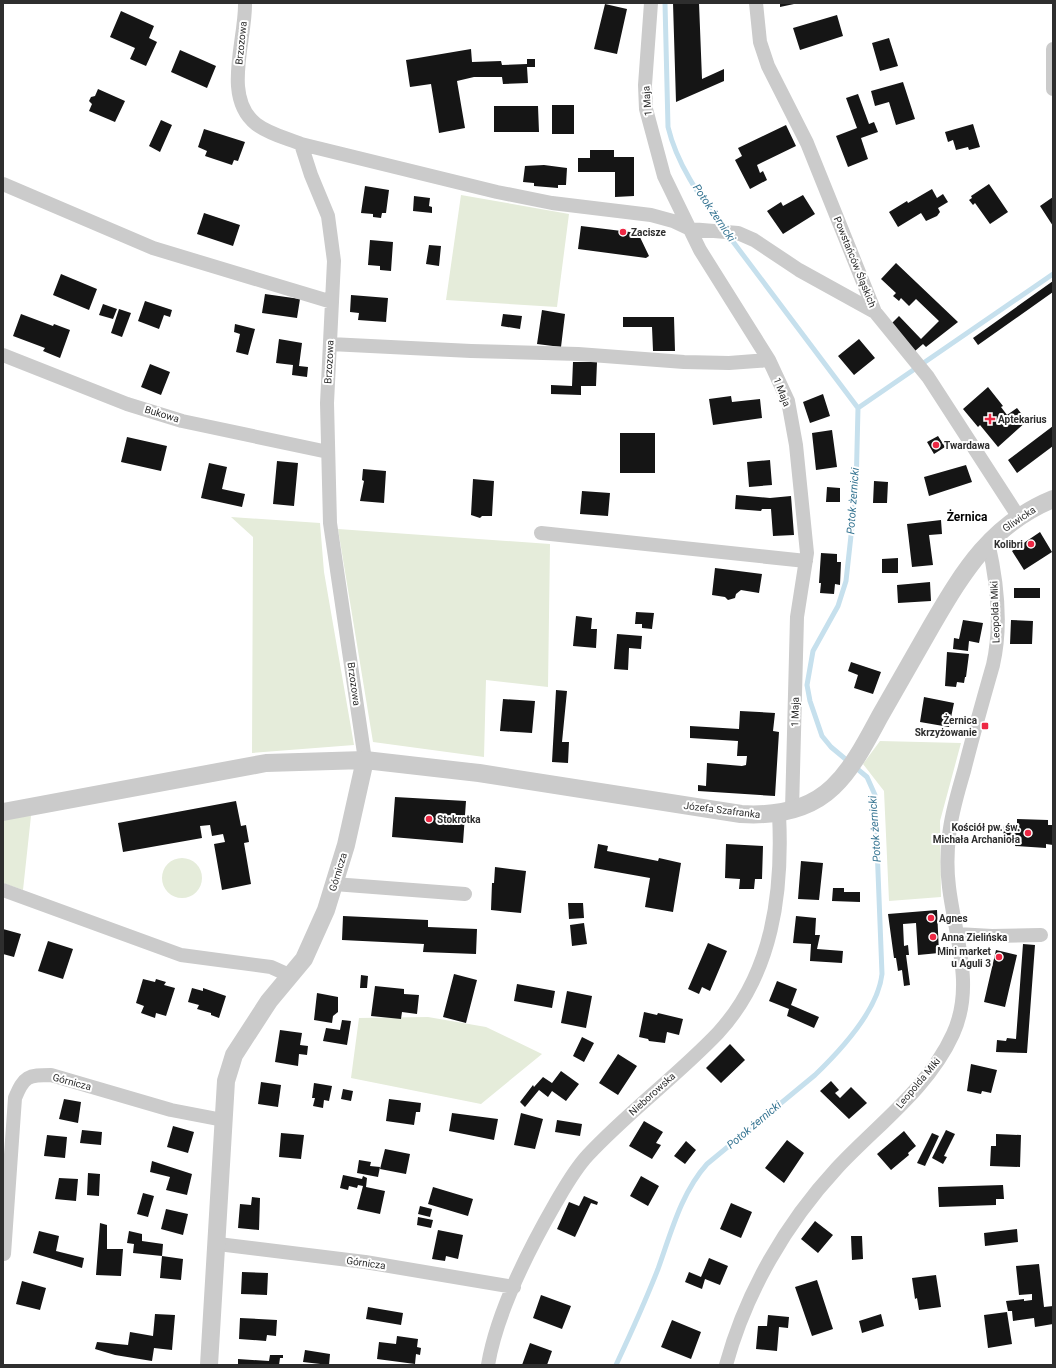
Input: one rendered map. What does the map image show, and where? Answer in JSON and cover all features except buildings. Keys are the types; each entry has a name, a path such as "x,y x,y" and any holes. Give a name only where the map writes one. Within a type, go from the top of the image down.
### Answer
{"street":[{"name":"Brzozowa","path":"245,3 238,79 239,97 242,109 256,124 270,132 301,144 328,216 334,261 327,403 330,523 365,760"},
{"name":"1 Maja","path":"650,3 645,85 646,110 664,176 700,250 769,360 788,401 796,445 807,546 797,617 785,812"},
{"name":"Powstańców Śląskich","path":"756,3 760,42 768,66 807,143 875,312 928,377 1018,516"},
{"path":"1053,49 1053,86"},
{"path":"301,144 497,192 552,202 651,215 672,221 690,229 738,232 754,240 799,270 875,312"},
{"path":"3,184 153,248 332,302"},
{"path":"330,344 578,354 684,362 729,363 769,360"},
{"name":"Bukowa","path":"3,355 128,404 182,421 328,452"},
{"name":"Gliwicka","path":"988,542 1018,516 1053,499"},
{"path":"541,533 806,561"},
{"name":"Józefa Szafranka","path":"3,812 266,763 365,760 486,774 718,811 760,815 785,812 808,804 821,797 833,787 845,773 859,752 944,605 964,573 988,542"},
{"name":"Leopolda Miki","path":"726,1365 740,1323 756,1287 791,1225 838,1167 914,1091 946,1049 954,1033 963,1003 963,970 948,885 949,836 956,801 997,647 995,578 988,542"},
{"name":"Górnicza","path":"209,1365 218,1244 226,1081 234,1055 269,1001 304,959 326,910 346,845 365,760"},
{"name":"Nieborowska","path":"488,1365 495,1333 538,1233 580,1165 642,1102 708,1042 745,997 763,960 774,919 779,848 785,812"},
{"path":"334,884 465,894"},
{"path":"3,890 181,955 271,966 291,976"},
{"path":"957,934 992,936 1041,935"},
{"name":"Górnicza","path":"4,1254 15,1098 21,1083 34,1075 52,1076 171,1110 223,1120"},
{"name":"Górnicza","path":"218,1244 365,1262 514,1287"}],"green space":[{"path":"461,195 569,214 557,307 446,300"},
{"path":"231,517 320,523 324,572 354,745 252,753 253,537"},
{"path":"338,529 550,544 548,687 486,680 484,757 373,742"},
{"path":"880,741 961,743 940,821 941,897 889,901 884,791 863,764"},
{"path":"31,816 23,890 3,883 3,817"},
{"path":"186,858 193,861 199,867 202,878 201,886 193,895 186,898 178,898 171,895 163,886 162,874 165,867 174,859"},
{"path":"428,1017 486,1027 542,1054 481,1104 351,1078 359,1018"}],"waterway":[{"name":"Potok żernicki","path":"665,3 668,127 677,155 691,181 723,229"},
{"name":"Potok żernicki","path":"616,1365 658,1269 683,1200 698,1175 707,1164 815,1075 847,1042 857,1029 874,1001 882,974 875,795 867,777 831,747 822,736 810,701 807,685 813,651 838,606 846,581 856,490 858,408 728,235"},
{"path":"858,408 1053,274"}],"place":[{"name":"Zacisze","path":"623,232"},
{"name":"Aptekarius","path":"990,419"},
{"name":"Twardawa","path":"936,445"},
{"name":"Kolibri","path":"1031,544"},
{"name":"Żernica Skrzyżowanie","path":"985,726"},
{"name":"Stokrotka","path":"429,819"},
{"name":"Kościół pw. św. Michała Archanioła","path":"1028,833"},
{"name":"Agnes","path":"931,918"},
{"name":"Anna Zielińska","path":"933,937"},
{"name":"Mini market u Aguli 3","path":"999,957"}],"district":[{"name":"Żernica","path":"967,517"}]}
